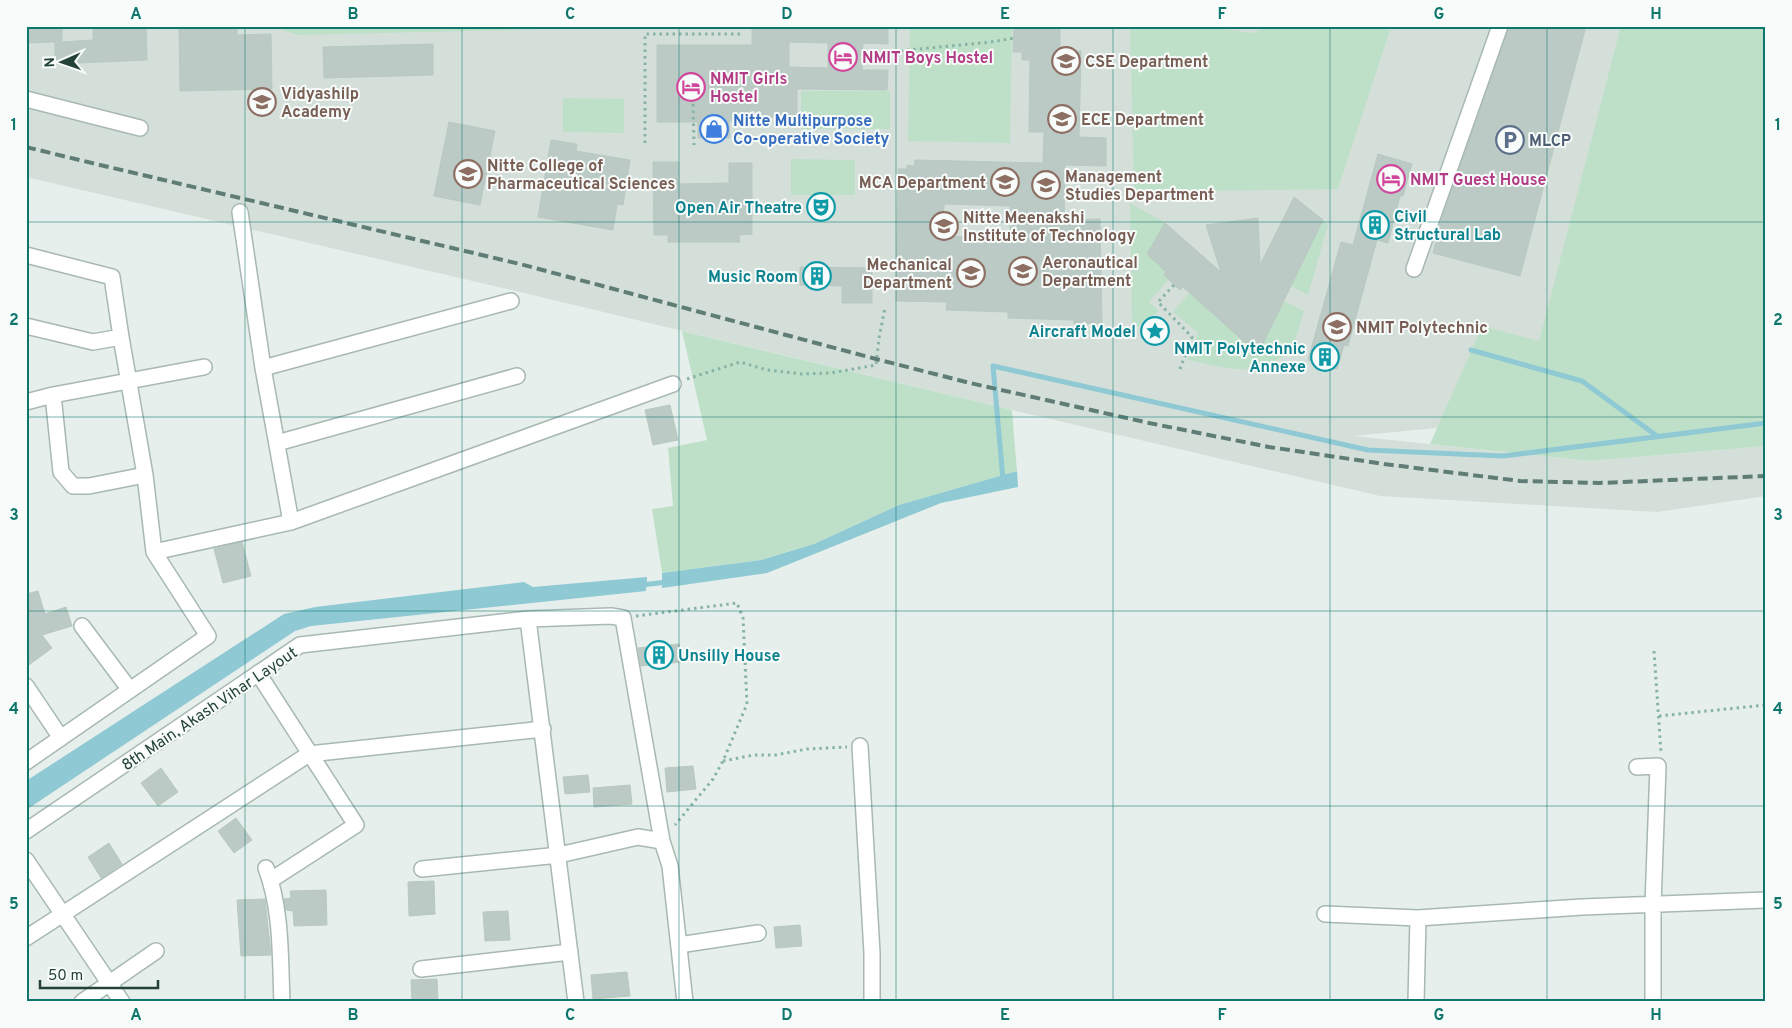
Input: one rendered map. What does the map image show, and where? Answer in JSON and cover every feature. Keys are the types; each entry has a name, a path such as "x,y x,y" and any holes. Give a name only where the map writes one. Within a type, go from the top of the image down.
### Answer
{"street":[{"path":"1414,269 1500,26"},
{"path":"26,99 140,128"},
{"path":"240,212 263,368 291,522"},
{"path":"26,255 112,277 145,475 154,552 208,636 26,762"},
{"path":"263,368 511,301"},
{"path":"26,326 93,342 121,337"},
{"path":"26,402 53,395 204,367"},
{"path":"277,443 517,376"},
{"path":"154,552 291,522 673,384"},
{"path":"53,395 61,472 72,486 89,486 145,475"},
{"name":"8th Main, Akash Vihar Layout","path":"26,831 300,645 528,619 611,616 623,618"},
{"path":"623,618 662,841 670,866 685,1002"},
{"path":"528,619 576,1002"},
{"path":"82,626 130,690"},
{"path":"258,673 356,825 268,874 278,919 282,1002"},
{"path":"26,686 61,738"},
{"path":"26,938 309,754 543,729"},
{"path":"860,746 872,953 872,1002"},
{"path":"1637,766 1658,766 1653,905 1653,1002"},
{"path":"422,869 559,855 638,837 662,841"},
{"path":"26,860 122,1002"},
{"path":"1325,914 1418,918 1582,908 1766,900"},
{"path":"1416,1002 1418,918"},
{"path":"679,945 758,933"},
{"path":"82,1002 156,951"},
{"path":"421,969 570,952"}],"path":[{"path":"1246,26 1254,26"},
{"path":"645,143 645,34 743,34"},
{"path":"868,54 1014,38"},
{"path":"694,104 694,145"},
{"path":"1174,284 1158,302 1192,337 1180,368"},
{"path":"673,384 740,362 767,370 802,374 831,373 876,365 885,308"},
{"path":"623,618 737,603 743,618 747,704 723,761 713,779 662,841"},
{"path":"1654,651 1661,758 1658,766"},
{"path":"1658,716 1766,705"},
{"path":"723,761 754,755 807,749 860,746"}],"shaded area":[{"path":"26,26 1766,26 1766,396 1354,436 1590,461 1766,446 1766,496 1657,512 1380,496 26,177"}],"green space":[{"path":"271,26 558,26 551,29 298,35"},
{"path":"910,26 1012,26 1010,143 908,141"},
{"path":"1130,26 1203,26 1253,33 1266,26 1369,26 1390,30 1338,189 1134,192"},
{"path":"1621,26 1766,26 1766,446 1590,461 1430,444 1482,326 1539,341"},
{"path":"801,91 890,91 890,129 801,129"},
{"path":"563,98 624,99 624,133 563,132"},
{"path":"791,159 855,160 855,195 791,195"},
{"path":"1130,203 1165,223 1147,254 1166,272 1164,275 1169,279 1149,302 1159,311 1132,331"},
{"path":"1323,220 1328,225 1308,295 1291,286"},
{"path":"1190,292 1284,301 1304,311 1294,341 1284,354 1273,363 1260,368 1232,369 1188,360 1198,333 1173,312"},
{"path":"682,331 1012,410 1017,471 899,505 814,544 761,560 662,573 652,509 673,506 668,448 707,440"}],"water":[{"path":"1017,471 1018,487 941,503 767,573 662,588 662,573 761,560 814,544 899,505"},
{"path":"647,577 646,591 311,626 295,631 26,810 26,781 284,614 315,607 524,582 533,587"}],"building":[{"path":"26,26 62,26 62,42 93,40 93,26 146,26 147,60 55,64 55,42 26,43"},
{"path":"179,26 237,26 237,35 271,34 272,89 180,91"},
{"path":"752,26 888,26 888,44 863,43 862,70 888,70 887,90 797,89 797,121 776,121 776,117 758,117 758,113 732,113 732,121 729,121 730,138 698,138 698,122 657,122 657,45 752,45","holes":["789,42 828,43 828,68 789,67"]},
{"path":"1014,26 1060,26 1060,51 1081,51 1079,137 1106,138 1106,166 1065,165 1064,220 1100,219 1102,323 1074,324 1074,320 1008,318 1008,312 946,310 947,302 896,301 898,169 907,169 907,165 914,166 915,160 1043,163 1044,132 1029,132 1030,60 1022,60 1022,52 1013,52","holes":["944,204 1010,206 1010,238 943,236"]},
{"name":"MLCP","path":"1509,26 1586,26 1520,276 1433,253 1443,215"},
{"path":"433,44 433,75 324,78 323,47"},
{"path":"449,122 495,131 480,205 434,196"},
{"path":"551,140 577,144 576,151 630,160 623,205 617,204 613,230 538,217"},
{"path":"1378,154 1412,164 1403,196 1400,196 1388,243 1377,240 1348,346 1344,345 1337,369 1308,360 1341,242 1353,245"},
{"path":"653,162 679,162 679,184 729,183 729,163 752,163 752,234 739,235 740,242 668,242 668,235 654,235"},
{"path":"1294,197 1323,220 1258,354 1183,287 1180,290 1174,285 1164,275 1166,272 1147,254 1165,223 1221,272 1206,225 1258,218 1260,265"},
{"path":"800,267 872,268 872,303 842,303 842,286 800,285"},
{"path":"670,405 678,440 653,445 645,410"},
{"path":"242,542 251,576 223,583 214,549"},
{"path":"38,591 45,614 66,607 72,626 42,635 52,648 26,667 26,594"},
{"name":"Unsilly House","path":"679,644 681,662 641,666 638,648"},
{"path":"693,766 696,789 667,792 665,768"},
{"path":"161,768 178,792 158,806 141,783"},
{"path":"588,775 590,792 565,794 563,777"},
{"path":"630,785 632,804 594,807 593,788"},
{"path":"236,818 252,840 234,853 218,831"},
{"path":"109,843 122,864 101,878 88,857"},
{"path":"434,881 435,914 409,916 408,882"},
{"path":"326,890 327,925 294,926 293,911 286,910 284,899 291,898 290,891"},
{"path":"265,899 271,955 241,956 237,900"},
{"path":"508,911 510,940 485,941 483,912"},
{"path":"800,925 802,946 776,948 774,927"},
{"path":"627,972 630,996 593,999 591,975"},
{"path":"437,979 438,1002 412,1002 411,980"}],"waterway":[{"path":"1471,350 1582,381 1657,436"},
{"path":"1003,480 993,366 1368,450 1503,456 1766,423"},
{"path":"641,585 668,582"}],"railway":[{"path":"26,147 520,264 970,383 1149,423 1269,447 1520,481 1599,483 1766,476"}],"place":[{"name":"NMIT Boys Hostel","path":"843,57"},
{"name":"CSE Department","path":"1066,61"},
{"name":"NMIT Girls Hostel","path":"691,87"},
{"name":"Vidyashilp Academy","path":"262,102"},
{"name":"ECE Department","path":"1062,119"},
{"name":"Nitte Multipurpose Co-operative Society","path":"714,129"},
{"name":"MLCP","path":"1510,140"},
{"name":"Nitte College of Pharmaceutical Sciences","path":"468,174"},
{"name":"NMIT Guest House","path":"1391,179"},
{"name":"MCA Department","path":"1005,182"},
{"name":"Management Studies Department","path":"1046,185"},
{"name":"Open Air Theatre","path":"821,207"},
{"name":"Civil Structural Lab","path":"1375,225"},
{"name":"Nitte Meenakshi Institute of Technology","path":"944,226"},
{"name":"Aeronautical Department","path":"1023,271"},
{"name":"Mechanical Department","path":"971,273"},
{"name":"Music Room","path":"817,276"},
{"name":"NMIT Polytechnic","path":"1337,327"},
{"name":"Aircraft Model","path":"1155,331"},
{"name":"NMIT Polytechnic Annexe","path":"1325,357"},
{"name":"Unsilly House","path":"659,655"}]}
